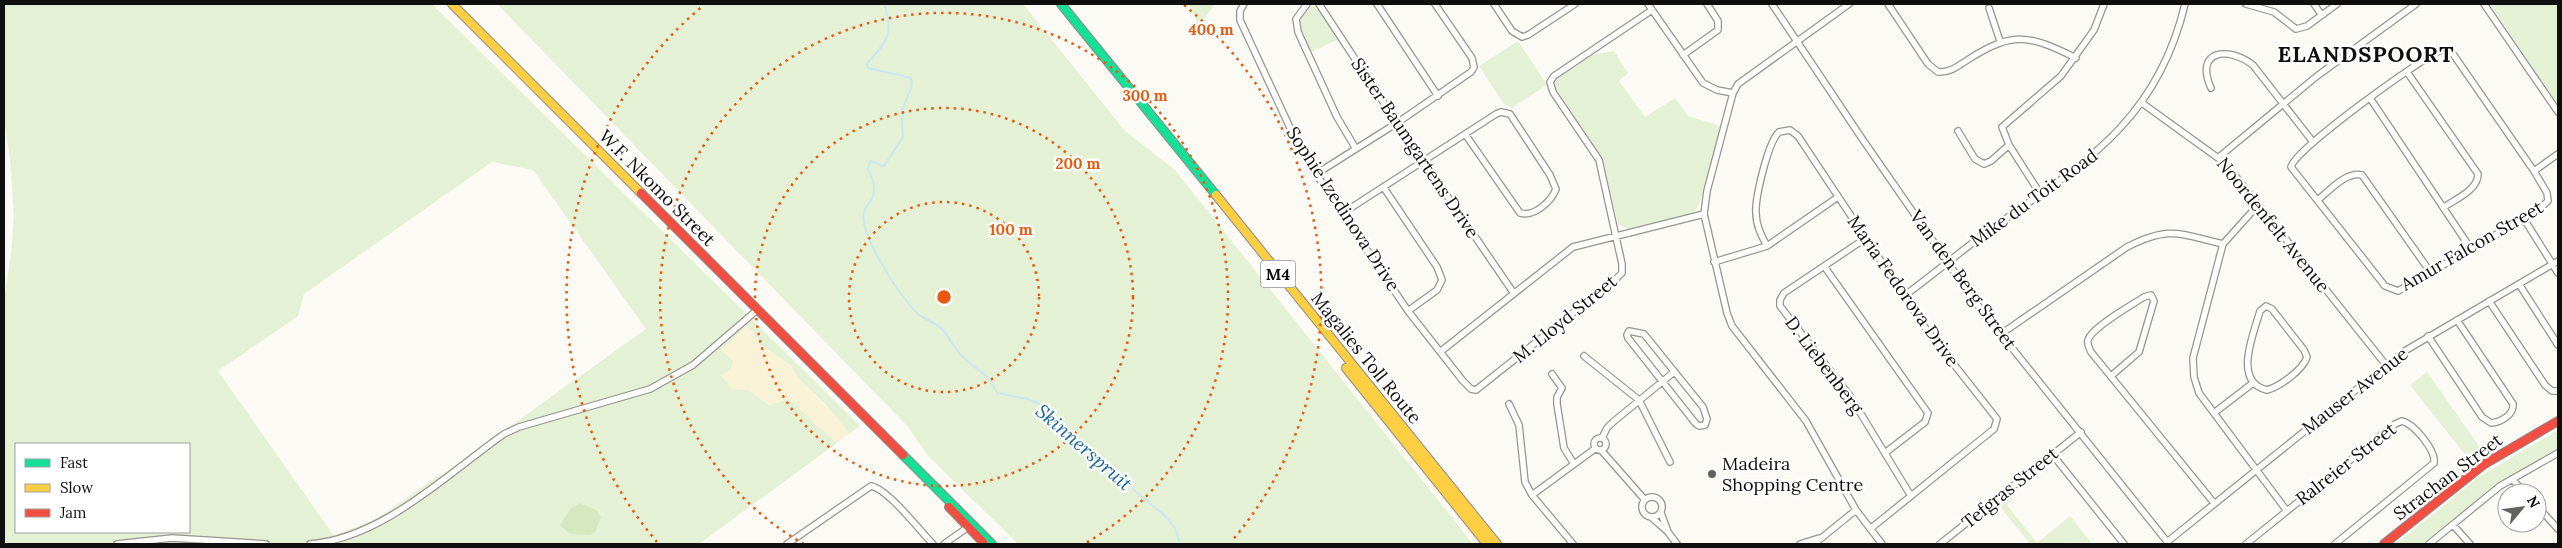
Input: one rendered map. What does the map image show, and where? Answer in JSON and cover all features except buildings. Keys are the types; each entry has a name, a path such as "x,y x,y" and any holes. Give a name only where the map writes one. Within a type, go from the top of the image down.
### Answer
{"main road":[{"name":"W.F. Nkomo Street","path":"452,4 841,393 970,525 986,544"},
{"name":"Magalies Toll Route","path":"1052,4 1487,544"},
{"name":"Magalies Toll Route","path":"1061,4 1497,544"},
{"name":"Strachan Street","path":"2384,544 2483,465 2558,421"},
{"name":"W.F. Nkomo Street","path":"970,525 992,544"}],"street":[{"name":"Sophie Izedinova Drive","path":"1244,4 1240,11 1240,20 1292,132 1316,174 1408,311 1467,386 1476,390 1482,387"},
{"path":"1307,4 1296,19 1298,32 1337,117 1356,149"},
{"name":"Sister Baumgartens Drive","path":"1319,4 1397,123 1513,292"},
{"path":"1377,4 1438,96"},
{"path":"1316,174 1397,123 1471,72 1474,62 1435,4"},
{"path":"1494,4 1512,31 1522,37 1575,4"},
{"path":"1648,4 1706,86 1733,93"},
{"path":"1683,55 1718,30 1718,21 1707,4"},
{"name":"Van den Berg Street","path":"1772,4 1947,261 2001,334 2168,543"},
{"path":"1849,4 1744,77 1733,93 1707,191 1704,214 1714,262 1732,326 1806,421 1856,510 1882,544"},
{"path":"1888,4 1928,64 1938,72 1951,71 2000,41 2008,39 2040,43 2076,58"},
{"path":"2041,195 2009,145 2002,127 2042,94 2076,58 2094,30 2104,4"},
{"name":"Mike du Toit Road","path":"1904,296 1941,269 1947,261 2041,195 2104,146 2142,103 2169,54 2178,31 2185,4"},
{"path":"2246,4 2274,12 2296,29 2307,26 2337,4"},
{"path":"2314,4 2321,14"},
{"path":"2219,157 2282,103 2416,4"},
{"path":"2484,4 2558,112"},
{"path":"1989,8 2000,41"},
{"name":"M. Lloyd Street","path":"1482,387 1620,276 1622,264 1598,160 1553,92 1550,82 1554,76 1652,10"},
{"name":"Amur Falcon Street","path":"2441,50 2452,54 2534,171 2547,193 2548,201 2543,207 2524,219 2405,289 2392,290 2385,286 2291,166 2292,161 2313,142 2407,72 2441,50"},
{"path":"2211,88 2205,75 2208,60 2221,54 2234,55 2253,65 2313,142"},
{"path":"2407,72 2478,174 2478,180 2474,186 2444,207"},
{"path":"2370,98 2472,249"},
{"name":"Noordenfelt Avenue","path":"2142,103 2219,157 2386,365"},
{"path":"1343,213 1384,188 1465,134 1501,112 1510,114 1555,182 1556,189 1553,196 1534,212 1527,215 1520,213 1465,134"},
{"name":"Maria Fedorova Drive","path":"1767,246 1757,220 1756,203 1772,142 1779,132 1790,130 1798,136 1904,296 1997,421 1994,429 1870,529"},
{"path":"1958,131 1976,159 1984,164 1991,161 2009,145"},
{"path":"2534,171 2558,154"},
{"path":"2318,200 2346,178 2354,174 2362,174 2431,274"},
{"path":"1384,188 1437,267 1442,280 1437,290 1408,311"},
{"path":"1714,262 1767,246 1838,197"},
{"path":"2001,334 2127,247 2158,233 2177,234 2223,244 2258,205"},
{"path":"1440,352 1513,292 1572,247 1704,214"},
{"path":"2524,219 2556,262 2558,273"},
{"name":"D. Liebenberg","path":"1866,238 1784,293 1781,297 1780,306 1850,396 1911,496"},
{"name":"Ralreier Street","path":"2223,244 2194,358 2195,385 2287,511"},
{"name":"Mauser Avenue","path":"2168,543 2214,503 2386,365 2428,336 2556,262"},
{"path":"1824,266 1928,413 1925,422 1885,453"},
{"path":"2519,284 2558,345"},
{"path":"2111,376 2134,357 2141,348 2154,301 2151,295 2144,297 2096,330 2087,343 2091,352 2214,503"},
{"path":"2489,301 2545,385 2552,391 2558,391"},
{"path":"2266,306 2277,315 2304,350 2307,357 2302,366 2270,390 2262,389 2253,383 2247,359 2260,311 2266,306"},
{"path":"310,544 346,536 375,525 395,513 504,434 519,427 650,390 674,378 719,344 757,310"},
{"path":"2428,336 2484,420 2491,423 2498,422 2510,414 2514,409 2513,404 2457,320"},
{"path":"1639,331 1644,334 1703,407 1707,419 1705,425 1699,426 1696,424 1661,383 1628,338 1627,333 1639,331"},
{"path":"1584,356 1639,400 1670,462"},
{"path":"1645,500 1617,466 1598,449 1595,441 1602,438 1607,428 1674,372"},
{"path":"1552,374 1562,388 1557,397 1557,404 1564,448 1574,464"},
{"path":"2214,413 2253,383"},
{"path":"1509,404 1519,425 1523,474 1532,495 1573,544"},
{"name":"Ralreier Street","path":"2246,544 2395,424 2402,421 2408,424 2431,450 2434,463 2335,544"},
{"name":"Tefgras Street","path":"1940,544 2081,432"},
{"path":"1602,438 1617,466"},
{"path":"1532,495 1574,464 1606,445"},
{"path":"2429,544 2512,479 2558,453"},
{"path":"2052,454 2124,544"},
{"path":"2512,479 2516,483"},
{"path":"787,544 871,486 880,490 933,544"},
{"path":"1668,532 1661,513 1663,506 1657,498 1651,497 1645,500 1642,509 1645,514 1668,532 1677,544"},
{"path":"1814,544 1856,510"},
{"path":"1651,517 1661,513"},
{"path":"2547,517 2558,530"},
{"path":"944,544 970,525"},
{"path":"2453,525 2470,544"},
{"path":"1800,544 1823,537"},
{"path":"117,544 172,538 266,544"}],"green space":[{"path":"4,4 432,4 860,426 849,434 826,405 799,379 790,365 759,344 752,331 721,350 734,361 732,367 722,376 733,389 749,390 769,405 789,399 837,443 699,544 4,544 4,300 11,254 14,216 10,158 4,120","holes":["492,162 533,170 646,329 442,475 378,518 334,536 218,371 298,316 304,294"]},
{"path":"497,4 1023,4 1125,131 1175,170 1473,544 1018,544 929,457 907,426"},
{"path":"1188,4 1215,4 1199,26"},
{"path":"2490,4 2558,4 2558,107"},
{"path":"1313,6 1319,10 1339,39 1311,52 1298,21 1308,7"},
{"path":"1518,41 1547,85 1512,108 1503,103 1479,66"},
{"path":"1614,51 1628,73 1619,81 1645,117 1675,98 1688,116 1721,126 1699,205 1693,213 1628,229 1618,224 1603,160 1554,85 1558,78 1592,55"},
{"path":"2427,372 2486,456 2474,466 2410,385"},
{"path":"2558,430 2558,449 2502,483 2497,483 2497,487 2423,544 2396,544 2479,477"},
{"path":"2009,496 2012,500 2007,505 2037,543 2070,516 2091,542 2030,544 1998,504"},
{"path":"580,503 596,510 601,517 596,531 590,535 570,534 560,525 571,508"}],"sand":[{"path":"747,325 759,344 790,365 799,379 836,416 849,434 837,443 789,399 769,405 749,390 733,389 721,376 732,367 734,360 721,350"}],"waterway":[{"name":"Skinnerspruit","path":"884,4 889,23 887,37 867,64 868,68 911,78 912,82 902,112 903,137 884,166 870,161 868,170 873,180 874,191 872,199 865,210 863,220 869,239 879,259 894,284 918,314 941,328 961,354 987,377 997,393 1028,399 1044,406 1110,470 1164,515 1175,528 1180,544"}],"traffic: fast":[{"path":"1061,4 1216,195"},
{"path":"903,455 992,544"}],"traffic: slow":[{"path":"452,4 641,193"},
{"path":"1216,195 1497,544"},
{"path":"1346,368 1487,544"}],"traffic: jam":[{"path":"641,193 903,455"},
{"path":"2384,544 2483,465 2558,421"},
{"path":"949,507 983,542"}],"place":[{"name":"Madeira Shopping Centre","path":"1712,474"}],"district":[{"name":"ELANDSPOORT","path":"2366,54"}]}
